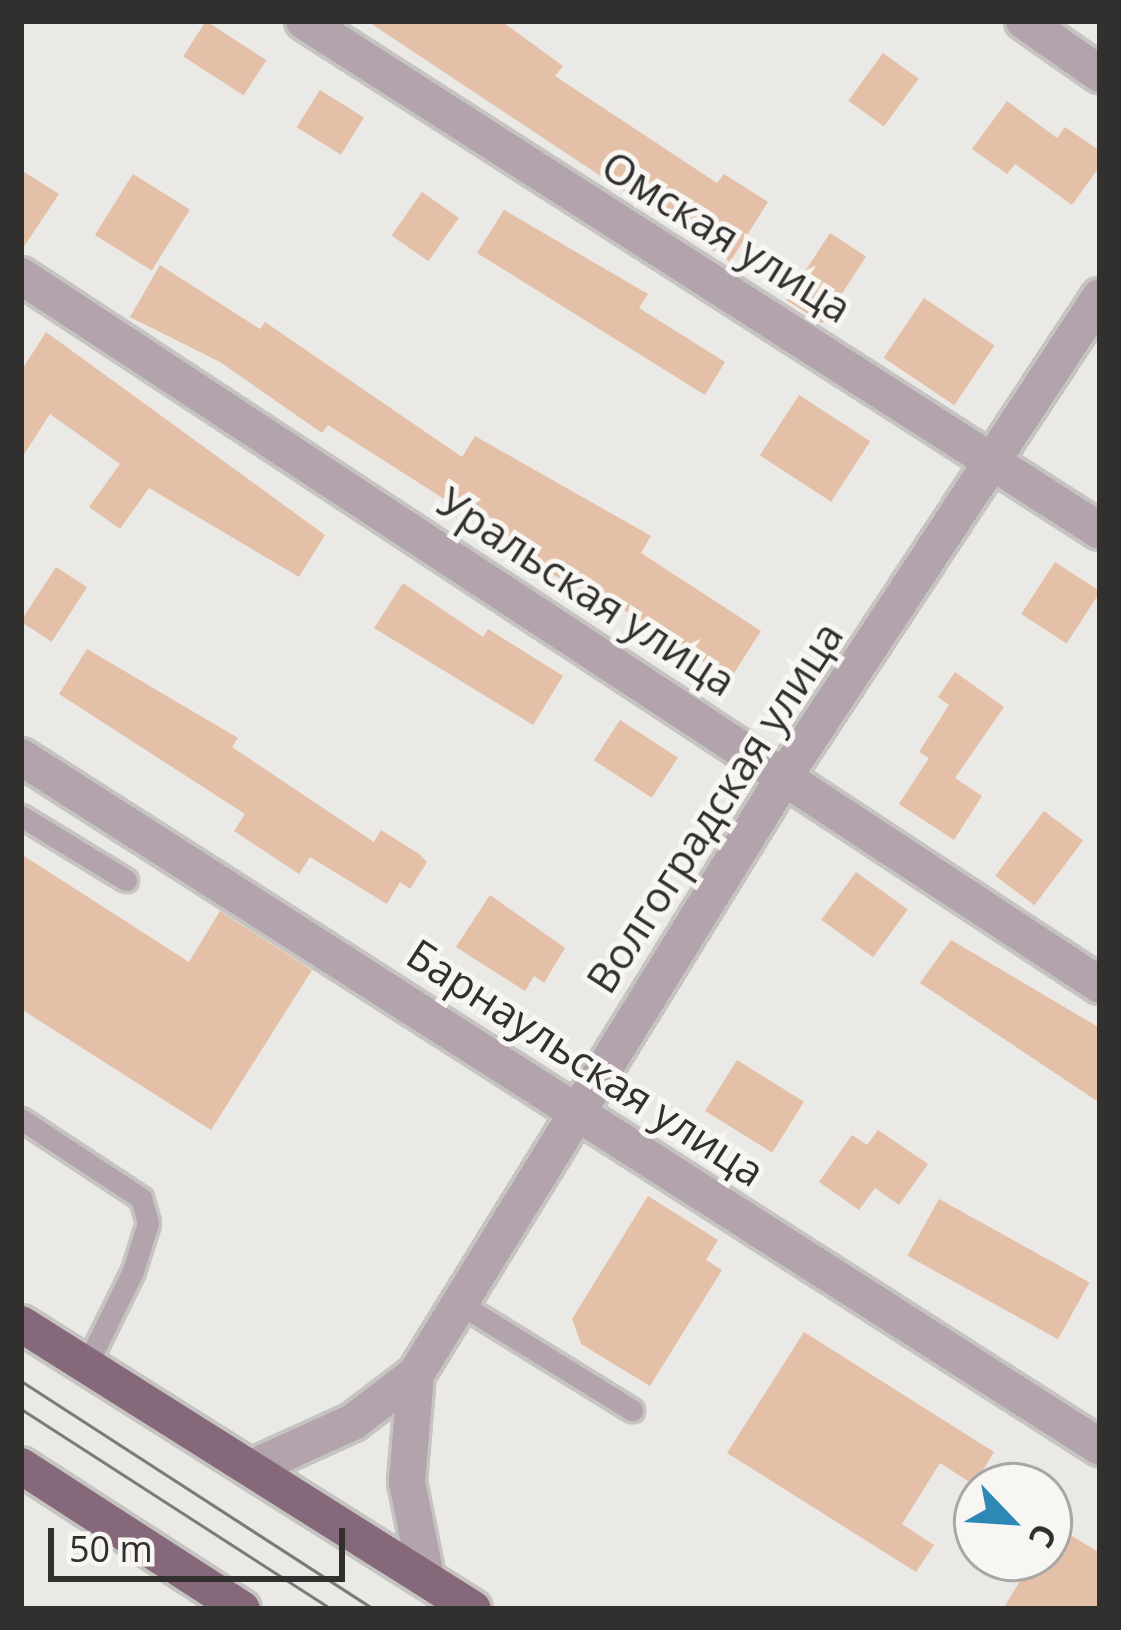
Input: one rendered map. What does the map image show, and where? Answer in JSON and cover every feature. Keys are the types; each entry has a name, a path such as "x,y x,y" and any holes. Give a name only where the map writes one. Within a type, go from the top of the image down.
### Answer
{"main road":[{"path":"21,1324 473,1609"},
{"path":"21,1466 242,1609"}],"street":[{"name":"Омская улица","path":"304,21 995,459 1100,531"},
{"path":"1024,21 1100,74"},
{"name":"Уральская улица","path":"21,276 786,774 1100,986"},
{"name":"Волгоградская улица","path":"254,1467 353,1422 416,1374 576,1107 786,774 1100,297"},
{"name":"Барнаульская улица","path":"21,757 576,1107 1100,1447"},
{"name":"Волгоградская улица","path":"416,1374 407,1482 426,1577"}],"lane":[{"path":"21,816 126,880"},
{"path":"21,1119 141,1198 148,1223 133,1271 86,1366"},
{"path":"458,1302 632,1410"}],"building":[{"path":"206,21 266,60 244,95 183,56"},
{"path":"367,21 501,21 563,66 555,76 717,183 724,174 768,202 730,262"},
{"path":"883,53 919,79 884,127 848,101"},
{"path":"320,90 364,118 341,155 297,127"},
{"path":"1007,101 1057,138 1065,127 1100,151 1100,166 1072,205 1015,164 1007,174 972,149"},
{"path":"21,170 59,194 21,251"},
{"path":"133,174 190,210 152,271 95,235"},
{"path":"422,192 459,218 428,261 392,235"},
{"path":"504,210 648,294 639,308 725,362 705,395 477,253"},
{"path":"830,233 866,256 822,324 786,300"},
{"path":"160,265 260,329 265,322 462,457 475,436 651,536 641,553 761,631 730,679 612,602 609,607 537,565 540,560 328,425 322,433 220,362 130,317"},
{"path":"924,298 994,346 954,405 884,358"},
{"path":"46,332 325,535 299,577 149,488 120,529 89,507 120,464 50,414 21,459 21,371"},
{"path":"799,395 870,441 831,502 760,455"},
{"path":"1055,562 1100,591 1067,643 1021,614"},
{"path":"56,567 87,587 52,642 21,621"},
{"path":"403,583 483,637 488,629 563,676 533,725 374,628"},
{"path":"87,649 238,738 232,747 374,842 381,830 419,854 427,862 410,889 400,882 387,904 310,857 299,874 234,831 245,814 59,694"},
{"path":"955,672 1004,707 955,778 982,796 954,840 899,804 929,758 919,752 949,705 938,697"},
{"path":"620,720 678,758 652,798 594,760"},
{"path":"1044,811 1083,840 1034,905 995,876"},
{"path":"21,854 189,962 220,911 312,970 211,1130 21,1009"},
{"path":"856,872 908,910 873,957 821,920"},
{"path":"490,895 565,948 544,983 534,976 525,991 456,947"},
{"path":"951,940 1100,1028 1100,1103 920,983"},
{"path":"737,1060 804,1102 772,1153 705,1111"},
{"path":"878,1130 928,1164 899,1205 875,1188 859,1210 819,1182 852,1135 867,1145"},
{"path":"648,1196 718,1240 706,1260 722,1270 650,1386 581,1344 572,1319"},
{"path":"939,1199 1089,1282 1058,1339 907,1256"},
{"path":"804,1332 994,1452 988,1462 953,1462 953,1471 940,1463 902,1524 934,1545 916,1572 727,1453"},
{"path":"1073,1537 1100,1553 1100,1609 1003,1609 1019,1582 1073,1582"}],"tram line":[{"path":"21,1381 374,1609"},
{"path":"21,1409 331,1609"}]}
